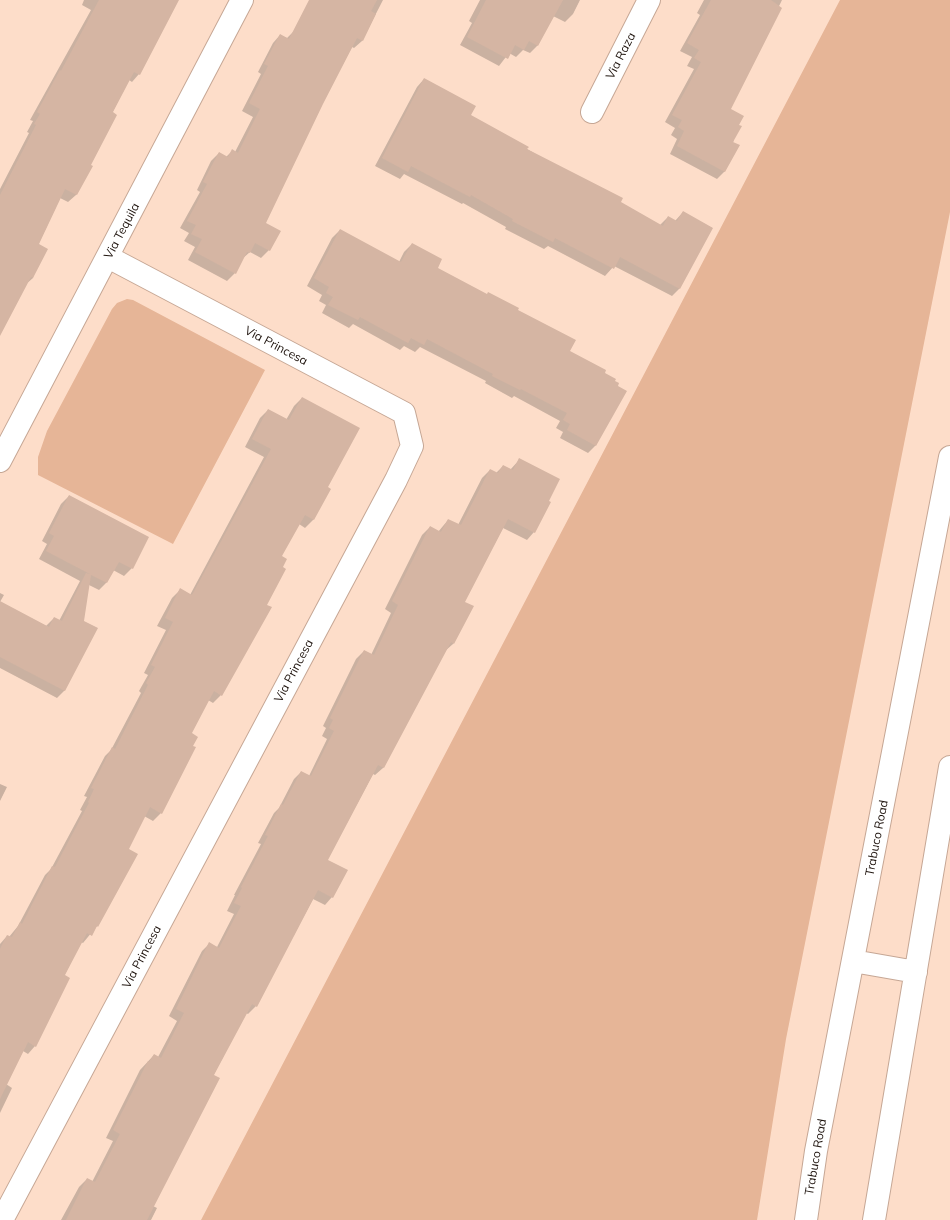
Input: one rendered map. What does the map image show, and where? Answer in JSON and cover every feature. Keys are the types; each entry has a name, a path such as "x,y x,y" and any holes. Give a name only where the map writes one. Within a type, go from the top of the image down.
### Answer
{"street":[{"name":"Via Tequila","path":"0,461 242,0"},
{"name":"Via Raza","path":"592,112 649,0"},
{"name":"Via Princesa","path":"2,1220 396,480 412,446 404,413 108,257"},
{"name":"Trabuco Road","path":"806,1220 818,1144 950,457"},
{"path":"874,1220 950,768"},
{"path":"853,961 916,972"}],"shaded area":[{"path":"840,0 950,0 950,212 786,1039 757,1220 201,1220"},
{"path":"127,299 133,300 265,370 173,544 38,475 38,457 47,431 112,309 117,303"}],"building":[{"path":"99,0 179,0 140,75 134,72 113,112 117,115 91,165 93,166 77,195 65,189 39,244 48,249 33,278 31,277 0,336 0,195 36,125 34,124 40,114 37,112"},
{"path":"309,0 377,0 371,11 376,14 363,41 357,38 323,104 266,223 281,231 270,251 255,243 250,253 247,252 236,274 195,252 202,239 191,234 196,225 187,221 207,184 203,182 219,152 228,157 232,149 238,153 260,109 249,103 268,66 264,64 280,34 289,39"},
{"path":"486,0 563,0 538,46 529,41 524,50 515,45 508,59 467,37"},
{"path":"711,0 771,0 782,8 731,109 744,116 739,125 742,126 733,142 740,145 725,172 677,146 684,131 678,127 682,120 672,115 701,62 694,58 699,50 687,43"},
{"path":"424,78 476,106 471,115 529,147 527,149 623,198 621,202 663,226 668,216 677,221 683,211 713,228 680,289 620,257 614,269 555,238 553,242 512,221 513,219 471,195 470,197 411,166 408,172 382,158"},
{"path":"340,229 401,262 412,243 442,259 438,268 487,294 488,292 519,308 518,310 576,340 570,351 606,370 605,373 616,379 615,381 619,383 618,386 627,391 596,446 567,430 570,424 563,420 567,413 492,376 493,374 427,339 424,345 411,338 408,343 360,317 358,320 328,305 333,297 326,293 329,287 314,278"},
{"path":"302,397 360,428 328,487 331,489 314,520 305,515 282,556 287,559 283,567 286,569 267,605 272,607 222,696 214,691 192,733 198,737 193,746 196,747 162,814 150,807 129,849 138,854 98,927 97,926 92,936 87,933 65,975 70,978 36,1047 28,1042 0,1099 0,949 7,935 12,937 20,922 22,924 52,866 55,867 89,803 88,802 94,789 91,788 112,747 115,749 148,685 146,683 155,667 151,665 173,622 165,618 180,588 192,595 271,449 252,439 268,409 289,420"},
{"path":"519,458 560,479 549,501 551,502 535,533 508,519 465,602 474,606 454,644 451,642 384,768 378,765 328,860 348,870 333,898 318,890 257,1007 252,1004 214,1075 220,1078 147,1220 66,1220 87,1178 95,1182 120,1134 113,1130 148,1061 149,1062 154,1054 161,1058 184,1013 176,1009 209,942 219,948 241,906 234,903 268,836 265,835 281,804 283,805 301,771 311,776 334,731 329,728 333,720 330,718 364,650 374,655 398,605 392,601 430,526 441,532 448,519 461,525 490,469 498,473 503,465 513,470"},
{"path":"69,495 149,537 133,569 119,562 107,583 91,575 84,621 98,628 65,691 0,657 0,601 49,627 54,617 62,621 86,573 90,574 46,551 54,536 49,533"}]}
